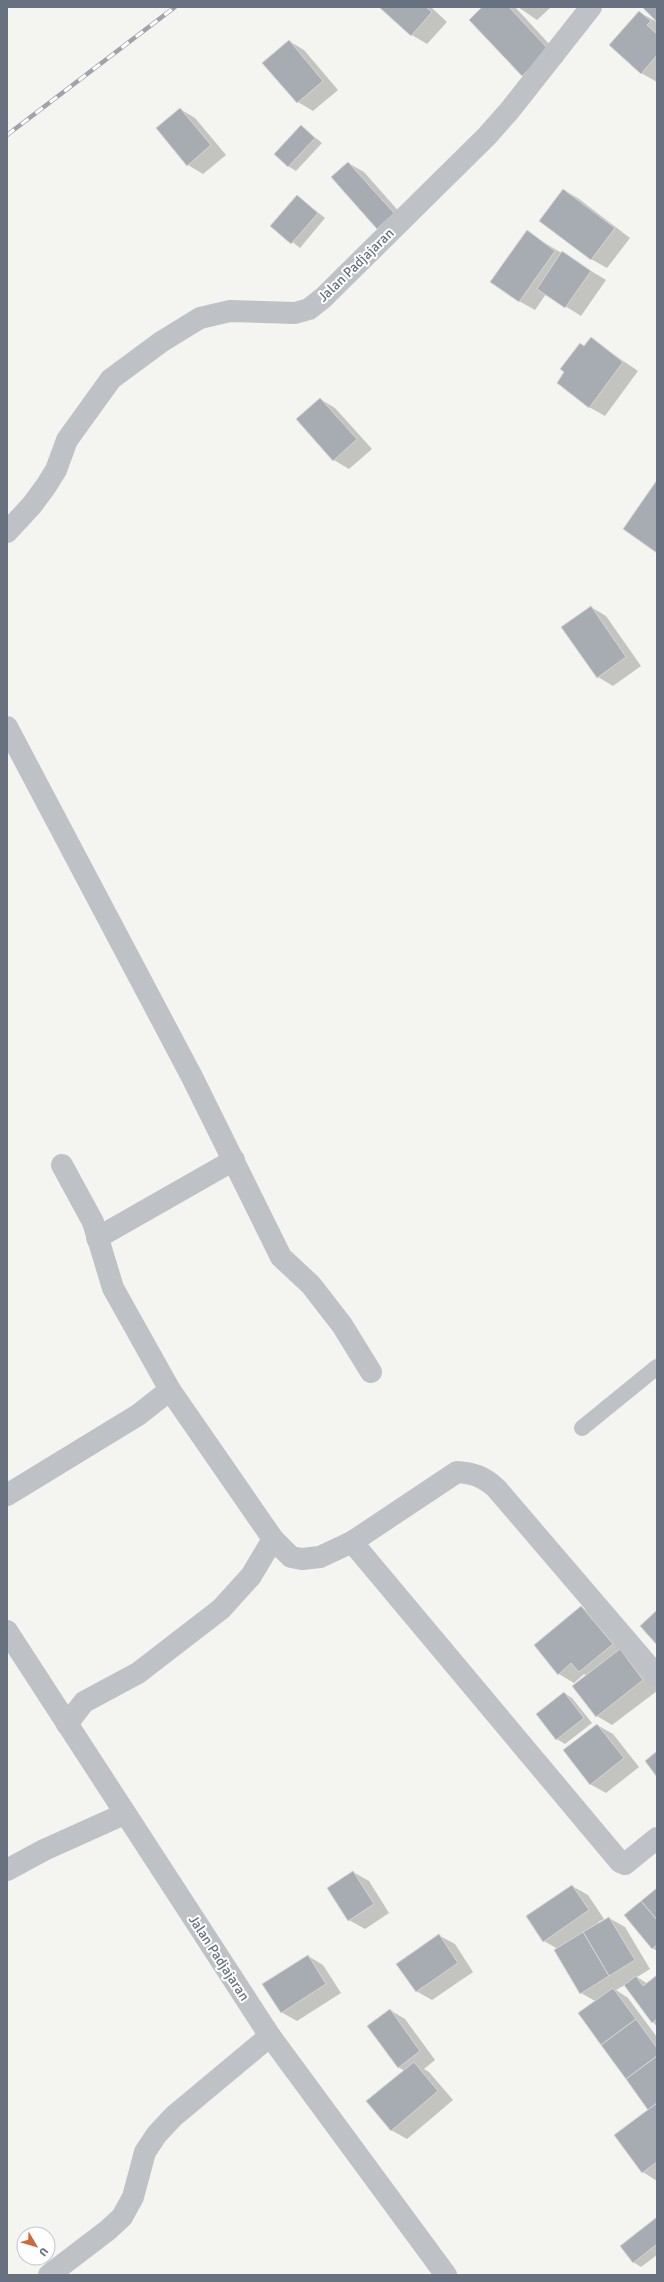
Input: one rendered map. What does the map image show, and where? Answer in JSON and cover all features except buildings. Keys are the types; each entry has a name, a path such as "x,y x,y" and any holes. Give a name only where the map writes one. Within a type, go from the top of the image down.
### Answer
{"street":[{"name":"Jalan Padjajaran","path":"7,532 32,505 46,486 56,470 67,440 111,379 161,342 200,318 230,311 295,313 309,308 323,298 487,136 510,110 591,7"},
{"path":"7,727 234,1160 281,1256 311,1285 338,1319 371,1372"},
{"path":"97,1238 234,1160"},
{"path":"62,1165 93,1222 113,1288 170,1390 273,1539 291,1557 302,1560 320,1557 352,1542 457,1472 472,1473 485,1478 657,1676"},
{"path":"7,1496 138,1415 170,1390"},
{"path":"68,1724 84,1702 138,1673 221,1609 252,1576 273,1539"},
{"path":"352,1542 620,1862 625,1864 657,1838"},
{"name":"Jalan Padjajaran","path":"7,1631 68,1724 124,1814 270,2036 446,2275"},
{"path":"7,1870 44,1850 124,1814"},
{"path":"49,2275 108,2230 122,2217 133,2197 145,2152 157,2134 174,2116 270,2036"}],"lane":[{"path":"582,1428 657,1367"}],"railway":[{"path":"7,135 175,7"}]}
